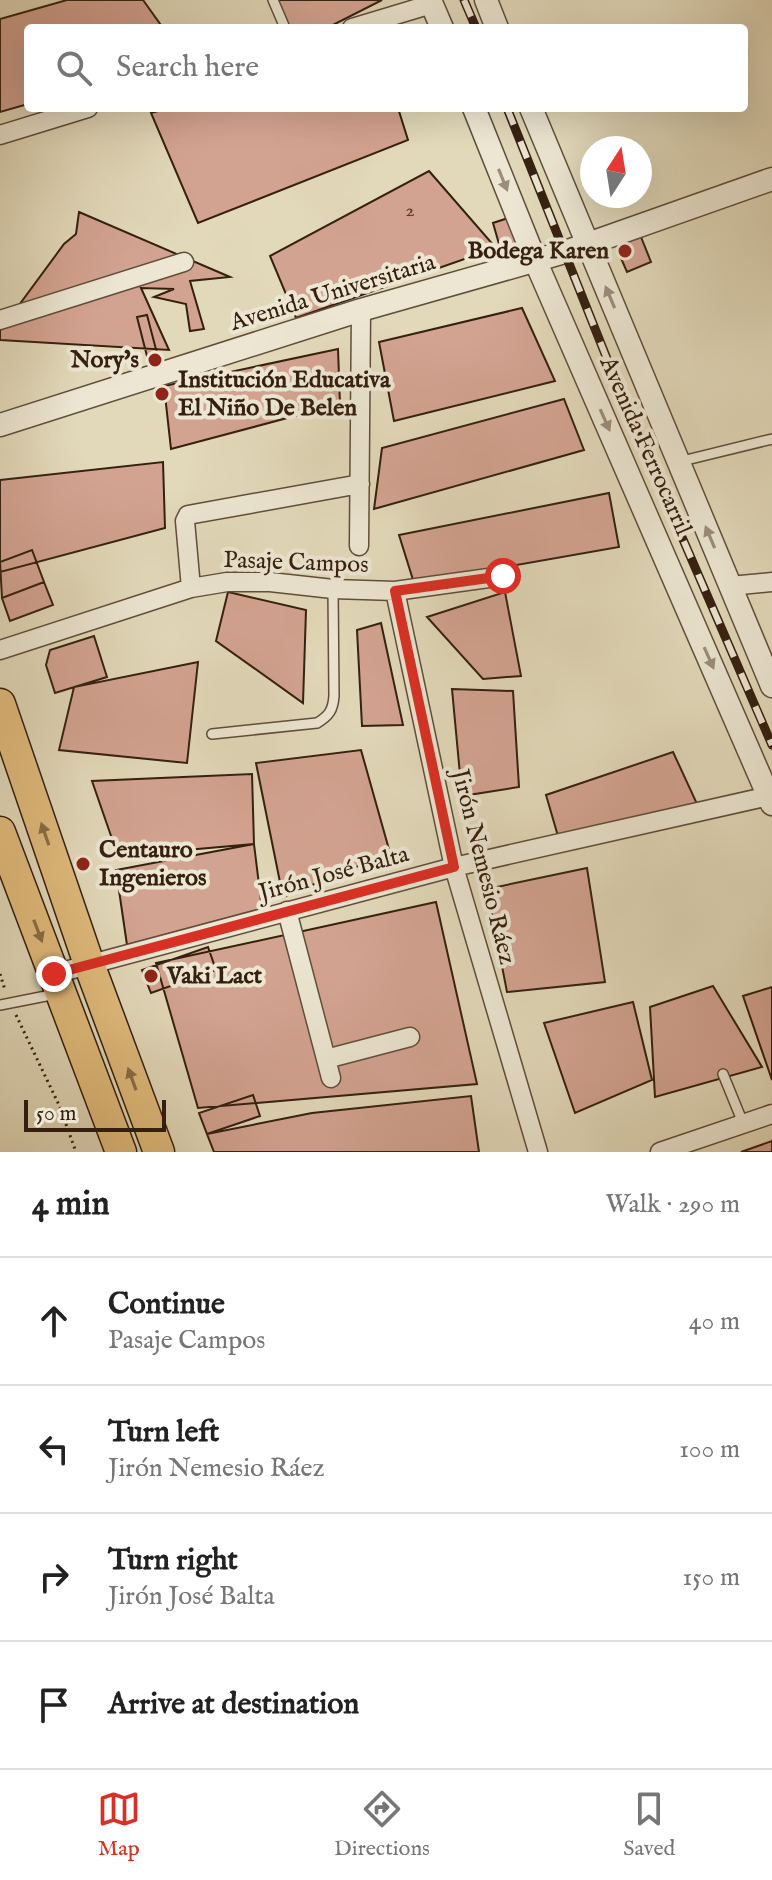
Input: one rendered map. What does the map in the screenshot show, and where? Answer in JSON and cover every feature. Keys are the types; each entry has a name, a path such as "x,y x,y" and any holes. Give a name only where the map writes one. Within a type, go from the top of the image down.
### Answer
{"highway":[{"path":"0,704 89,964 159,1152"},
{"path":"0,832 121,1152"}],"street":[{"path":"486,0 495,24"},
{"path":"364,24 431,2 440,24"},
{"path":"0,135 75,112"},
{"name":"Avenida Ferrocarril","path":"476,112 535,260 770,800"},
{"name":"Avenida Ferrocarril","path":"533,112 772,686"},
{"name":"Avenida Universitaria","path":"0,425 361,310 535,260 772,179"},
{"path":"0,320 184,262"},
{"path":"359,546 361,310"},
{"path":"191,588 185,521 188,515 360,484"},
{"name":"Pasaje Campos","path":"0,650 191,588 227,582 395,591 503,576"},
{"path":"730,586 772,582"},
{"name":"Jirón Nemesio Ráez","path":"395,591 454,867 538,1152"},
{"name":"Jirón José Balta","path":"58,983 89,964 454,867 770,800"},
{"path":"287,911 331,1078"},
{"path":"326,1059 410,1037"},
{"path":"660,1152 772,1114"}],"lane":[{"path":"273,0 283,24"},
{"path":"678,462 772,439"},
{"path":"212,734 317,723 328,716 334,696 333,589"},
{"path":"5,1004 58,983"},
{"path":"723,1074 743,1123"}],"path":[{"path":"0,974 5,1004 59,1105 76,1152"}],"building":[{"path":"67,0 143,0 160,24 24,24 24,105 0,112 0,19"},
{"path":"275,0 382,0 335,24 284,24"},
{"path":"399,112 408,140 198,223 151,113"},
{"path":"429,171 496,248 296,318 270,256"},
{"path":"79,212 230,277 190,281 204,329 190,331 186,304 154,297 174,289 141,288 169,350 0,340 0,331 64,244 76,234"},
{"path":"511,217 518,241 508,256 503,258 493,223"},
{"path":"641,237 651,262 627,272 620,256 624,243"},
{"path":"522,308 555,381 394,421 379,342"},
{"path":"147,315 159,361 149,364 137,317"},
{"path":"338,349 340,404 171,449 164,386"},
{"path":"564,399 584,450 374,509 382,448"},
{"path":"163,462 165,528 0,572 0,480"},
{"path":"609,493 619,547 414,583 399,535"},
{"path":"32,550 44,582 2,598 0,562"},
{"path":"44,582 53,605 10,621 2,598"},
{"path":"228,592 306,610 303,703 216,641"},
{"path":"505,592 521,676 483,679 427,617"},
{"path":"381,623 403,725 362,726 357,630"},
{"path":"94,636 107,677 55,693 46,665 50,650"},
{"path":"198,662 187,763 59,750 74,687"},
{"path":"452,689 513,691 519,787 462,796"},
{"path":"361,750 390,853 283,897 256,763"},
{"path":"673,752 698,806 560,843 546,795"},
{"path":"252,774 254,844 118,856 92,781"},
{"path":"254,844 262,909 127,945 116,870"},
{"path":"587,868 605,982 507,992 487,889"},
{"path":"436,902 477,1084 198,1108 156,963"},
{"path":"208,947 216,970 151,993 142,970"},
{"path":"713,986 762,1067 655,1097 650,1007"},
{"path":"772,987 772,1080 743,996"},
{"path":"633,1002 652,1080 575,1113 544,1023"},
{"path":"253,1095 260,1116 207,1134 199,1113"},
{"path":"471,1096 479,1152 214,1152 207,1134 312,1113"},
{"path":"772,1141 772,1152 741,1152"}],"railway":[{"path":"464,0 474,24"},
{"path":"509,112 633,424 772,745"}],"place":[{"name":"Bodega Karen","path":"625,251"},
{"name":"Nory's","path":"155,360"},
{"name":"Institución Educativa El Niño De Belen","path":"162,394"},
{"name":"Centauro Ingenieros","path":"83,864"},
{"name":"Vaki Lact","path":"151,976"}],"route":[{"path":"54,974 454,867 395,591 503,576"}]}
